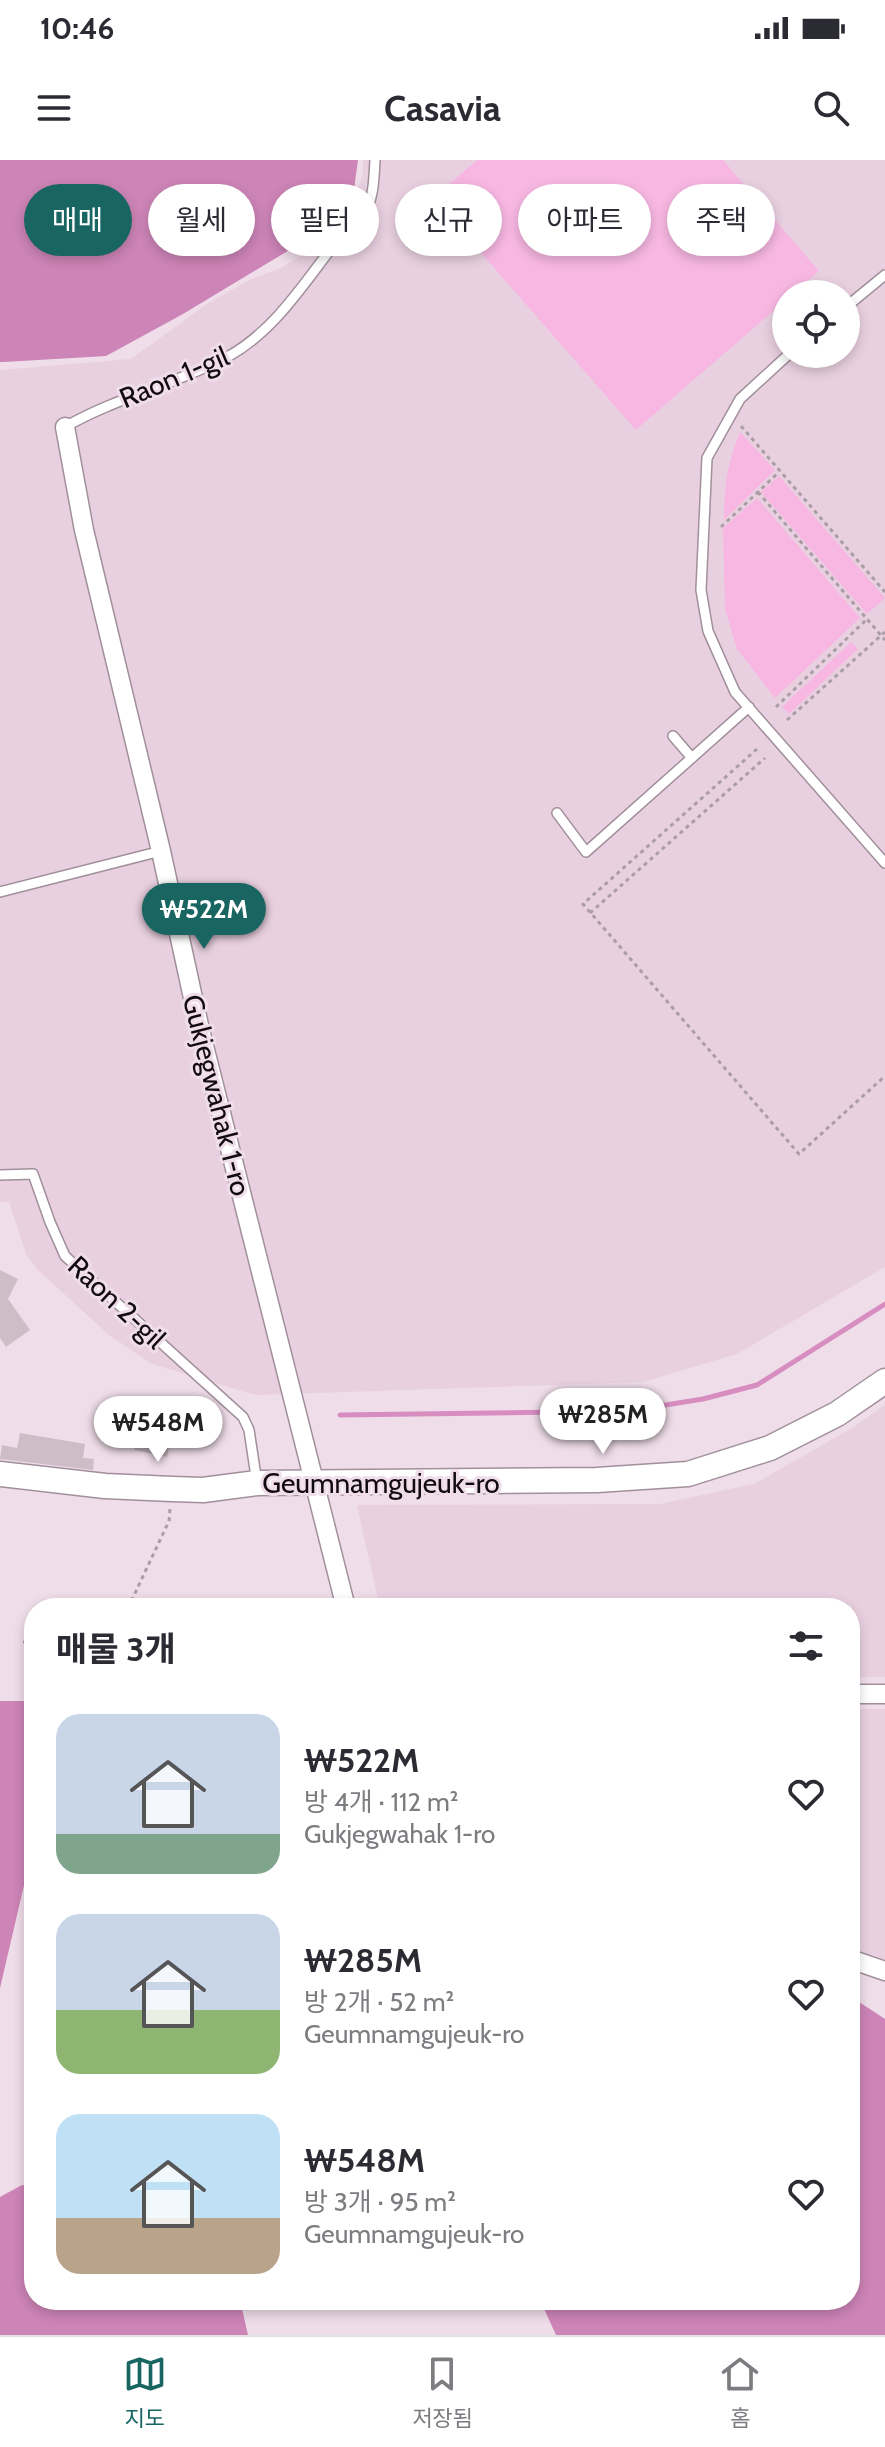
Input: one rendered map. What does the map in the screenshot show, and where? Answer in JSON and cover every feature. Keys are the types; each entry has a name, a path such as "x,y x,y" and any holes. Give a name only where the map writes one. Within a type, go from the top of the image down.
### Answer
{"main road":[{"name":"Geumnamgujeuk-ro","path":"0,1474 105,1486 203,1490 257,1483 314,1481 568,1481 688,1474 770,1448 837,1414 885,1381"}],"street":[{"name":"Gukjegwahak 1-ro","path":"65,427 84,530 161,851 200,1030 341,1598"},
{"path":"860,1694 885,1694"},
{"path":"860,1962 885,1971"}],"lane":[{"name":"Raon 1-gil","path":"65,427 92,411 231,355 267,327 336,241 367,208 375,160"},
{"path":"860,296 885,275"},
{"path":"774,368 740,399 707,458 701,590 708,631 735,692 885,863"},
{"path":"557,813 586,852 749,707"},
{"path":"673,736 692,758"},
{"path":"0,892 161,851"},
{"name":"Raon 2-gil","path":"0,1175 33,1174 65,1256 243,1417 249,1430 257,1483"}],"path":[{"path":"741,426 885,592"},
{"path":"721,527 780,471"},
{"path":"758,492 884,636 787,720"},
{"path":"776,707 867,619"},
{"path":"757,749 583,904 799,1154 885,1076"},
{"path":"590,913 765,758"},
{"path":"133,1598 169,1521 172,1489"}],"shaded area":[{"path":"0,160 358,160 355,184 271,184 271,256 279,256 183,314 106,356 0,362"},
{"path":"363,160 885,160 885,1267 737,1354 643,1382 255,1395 152,1364 109,1335 38,1270 26,1254 9,1202 0,1202 0,370 131,359 207,304 300,256 379,256 379,184 360,184"},
{"path":"477,160 723,160 744,184 667,184 667,256 775,256 775,220 819,271 809,280 772,280 772,312 636,430 484,256 502,256 502,184 449,184"},
{"path":"740,432 775,470 724,520 727,475"},
{"path":"779,476 885,598 867,614 761,492"},
{"path":"757,498 860,618 775,698 737,649 725,609 723,528"},
{"path":"851,642 858,649 789,714 782,707"},
{"path":"885,1405 885,1677 860,1677 860,1598 378,1598 357,1505 660,1504 754,1484 852,1428"},
{"path":"0,1701 24,1701 24,1885 0,1988"},
{"path":"860,1709 885,1709 885,1978 860,1967"},
{"path":"860,2003 885,2019 885,2335 556,2335 545,2310 860,2310"},
{"path":"24,2185 24,2310 242,2310 248,2335 0,2335 0,2197"}],"building":[{"path":"0,1270 18,1279 8,1299 30,1330 6,1347 0,1338"},
{"path":"20,1433 85,1444 83,1458 94,1459 93,1470 0,1459 2,1445 17,1448"},
{"path":"137,1434 170,1440 167,1457 134,1450"}],"waterway":[{"path":"340,1415 628,1411 703,1399 757,1385 885,1304"}]}
